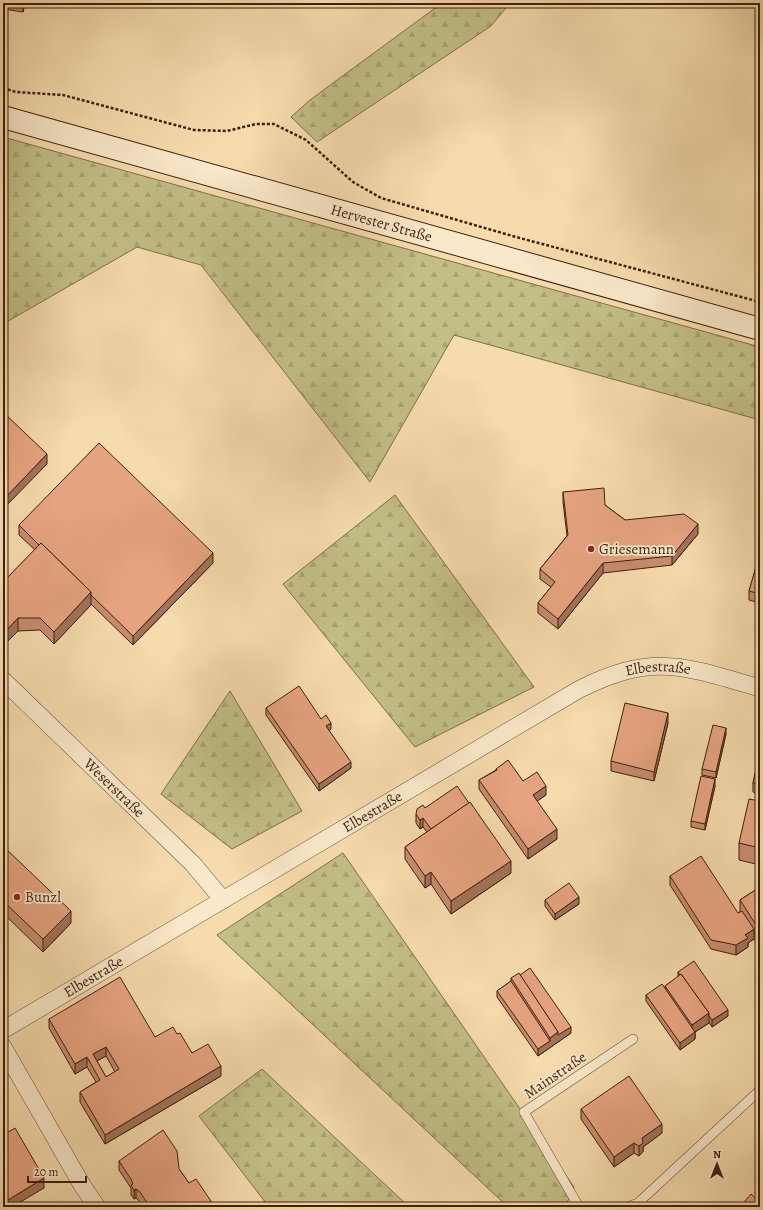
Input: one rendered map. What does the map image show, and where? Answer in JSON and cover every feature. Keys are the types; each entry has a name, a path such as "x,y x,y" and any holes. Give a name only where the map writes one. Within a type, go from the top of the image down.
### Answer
{"main road":[{"name":"Hervester Straße","path":"3,117 760,329"}],"street":[{"name":"Elbestraße","path":"3,1030 578,690 603,677 643,666 670,665 697,669 760,688"},
{"name":"Weserstraße","path":"3,680 193,864 223,900"},
{"path":"3,1047 82,1185 98,1207"}],"lane":[{"name":"Mainstraße","path":"579,1207 524,1112 633,1039"},
{"path":"628,1207 638,1203 760,1090"}],"path":[{"path":"3,88 16,92 63,95 194,130 227,131 256,124 274,124 306,140 353,182 382,198 516,237 760,302"}],"green space":[{"path":"442,3 510,3 491,26 317,142 291,117 310,100"},
{"path":"3,137 760,347 760,420 454,335 370,482 201,265 137,247 3,324"},
{"path":"395,495 534,687 415,747 283,584"},
{"path":"230,691 302,811 232,849 161,794"},
{"path":"343,853 574,1187 565,1207 508,1207 217,935"},
{"path":"262,1069 409,1207 269,1207 199,1116"}],"building":[{"path":"3,412 47,454 3,500"},
{"path":"99,443 213,553 133,636 41,543 39,545 19,525"},
{"path":"604,488 605,505 625,520 684,514 698,524 672,556 603,563 558,619 538,603 555,582 540,569 568,535 563,492"},
{"path":"41,543 91,592 54,632 40,618 18,618 4,633 3,582"},
{"path":"760,553 760,594 749,591"},
{"path":"299,686 321,719 326,715 331,723 326,726 351,762 319,784 266,708"},
{"path":"625,703 668,713 654,772 611,761"},
{"path":"713,725 726,728 716,772 702,769"},
{"path":"760,751 760,785 753,783"},
{"path":"508,760 523,781 537,772 546,786 533,795 557,829 528,849 479,780 497,770 496,769"},
{"path":"701,776 715,779 705,824 691,821"},
{"path":"457,786 469,803 431,829 423,818 420,820 416,814 417,809 423,805 425,808"},
{"path":"749,799 760,801 760,848 739,843"},
{"path":"470,802 511,861 451,901 431,872 425,876 405,847"},
{"path":"3,846 71,911 43,939 3,901"},
{"path":"701,856 738,913 742,911 754,929 745,935 748,938 736,945 711,940 670,876"},
{"path":"569,883 579,897 555,914 545,900"},
{"path":"760,887 760,931 740,900"},
{"path":"694,961 728,1010 712,1020 709,1013 678,972"},
{"path":"530,968 571,1027 558,1035 558,1032 520,975"},
{"path":"519,973 558,1032 550,1038 511,978"},
{"path":"681,974 709,1013 692,1025 665,986"},
{"path":"120,977 155,1037 173,1027 177,1034 180,1033 192,1053 208,1044 221,1066 105,1135 80,1092 100,1080 87,1057 75,1064 49,1019","holes":["106,1047 119,1069 106,1077 93,1054"]},
{"path":"511,981 550,1041 538,1049 497,991"},
{"path":"662,984 695,1032 680,1043 646,995"},
{"path":"629,1076 662,1124 642,1138 643,1143 639,1146 634,1143 614,1157 581,1109"},
{"path":"15,1128 44,1178 3,1203 3,1135"},
{"path":"163,1130 177,1151 179,1169 189,1183 196,1179 215,1207 164,1207 162,1204 157,1207 150,1207 140,1192 136,1189 134,1190 131,1185 133,1184 131,1179 119,1161"},
{"path":"751,1194 760,1202 760,1207 740,1207"}],"place":[{"name":"Griesemann","path":"591,549"},
{"name":"Bunzl","path":"17,897"}]}
